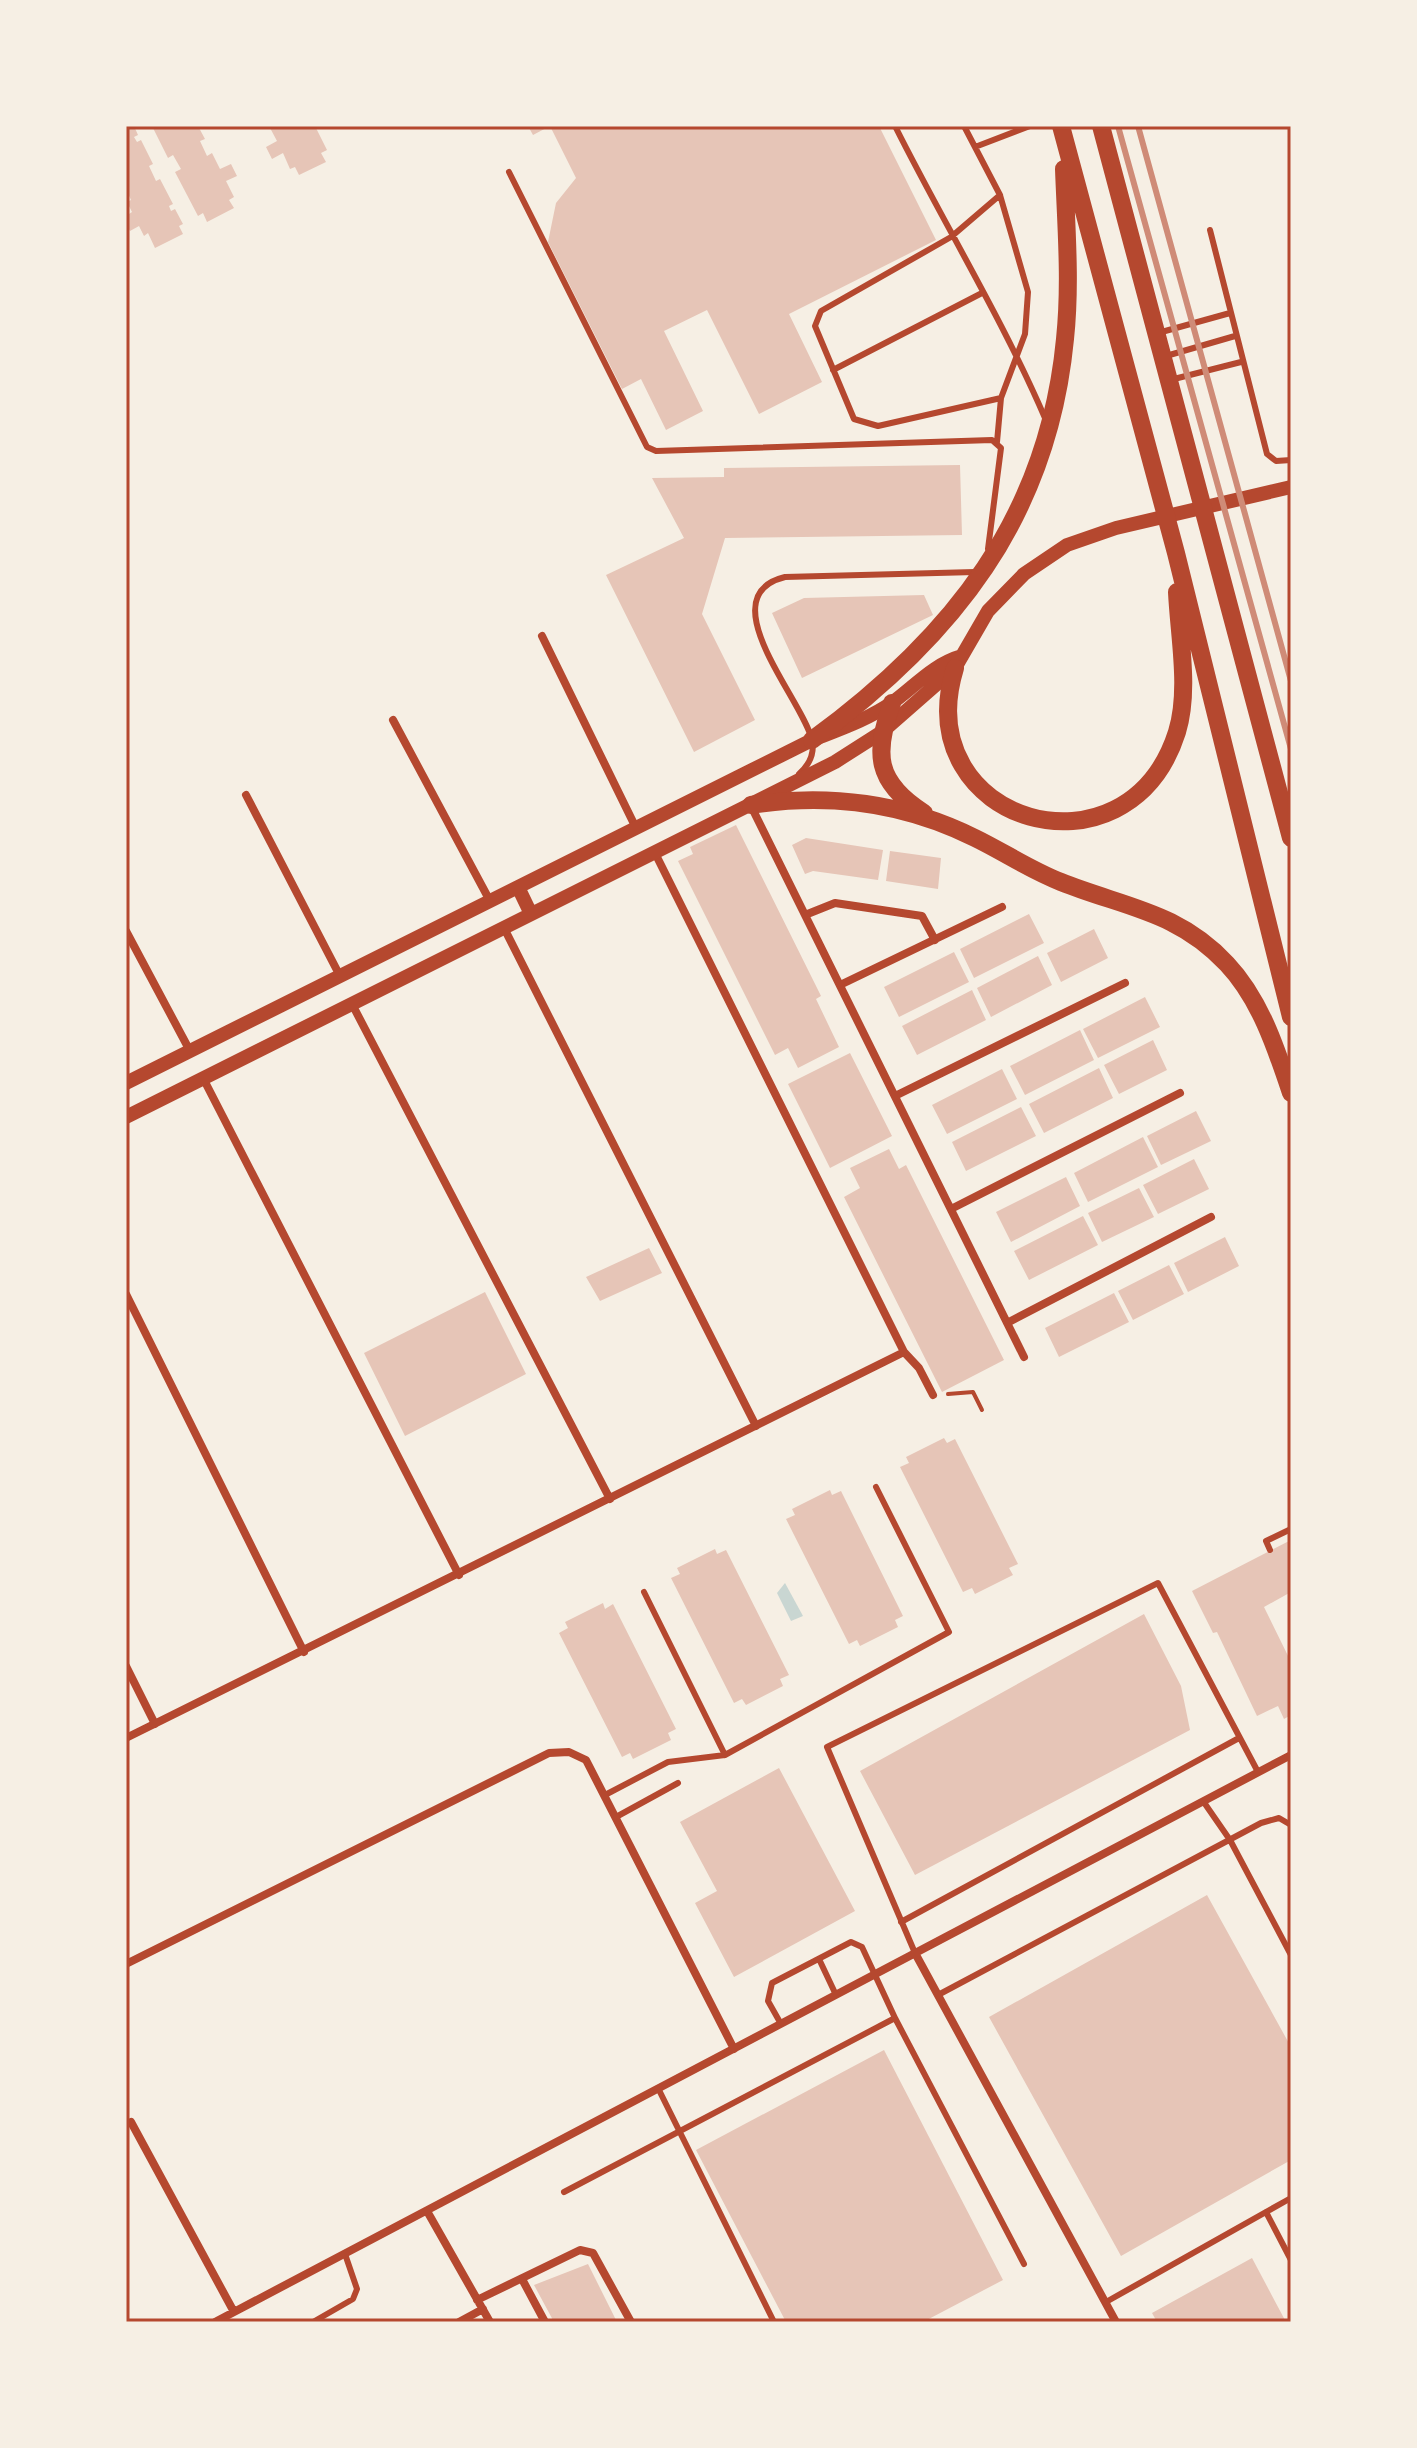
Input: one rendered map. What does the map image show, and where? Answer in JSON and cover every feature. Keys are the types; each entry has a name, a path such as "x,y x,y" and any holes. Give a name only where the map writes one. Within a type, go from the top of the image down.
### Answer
{"main road":[{"path":"1101,126 1291,838"},
{"path":"812,740 904,667 950,617 985,571 1026,499 1049,428 1067,306 1062,130"},
{"path":"1062,130 1176,553 1291,1017"},
{"path":"958,662 948,703 952,738 966,769 986,795 1014,814 1059,824 1089,819 1118,807 1156,773 1178,729 1182,696 1176,553"},
{"path":"892,703 882,732 881,763 887,778 914,806 1059,882 1152,911 1209,947 1249,993 1291,1093"},
{"path":"751,805 792,800 862,802 936,820"}],"street":[{"path":"126,1117 835,762 882,732 958,662 988,611 1024,574 1067,545 1116,528 1287,488"},
{"path":"542,636 636,828"},
{"path":"126,1083 812,740 892,703 944,661 958,662"},
{"path":"393,720 490,901"},
{"path":"246,795 340,976"},
{"path":"751,805 1024,1357"},
{"path":"655,853 904,1352 919,1368 933,1395"},
{"path":"518,887 531,914"},
{"path":"805,915 835,903 922,916 935,940"},
{"path":"840,985 1002,907"},
{"path":"504,928 756,1426"},
{"path":"126,931 190,1051"},
{"path":"895,1096 1125,983"},
{"path":"352,1004 610,1499"},
{"path":"203,1078 459,1575"},
{"path":"951,1209 1180,1093"},
{"path":"1007,1323 1211,1217"},
{"path":"126,1294 304,1652"},
{"path":"126,1738 904,1352"},
{"path":"126,1666 155,1724"},
{"path":"126,1964 549,1753 569,1752 586,1760 734,2049"},
{"path":"215,2322 1291,1755"},
{"path":"915,1953 1116,2322"},
{"path":"131,2122 234,2312"},
{"path":"427,2211 490,2322"},
{"path":"477,2300 580,2250 593,2253 631,2322"},
{"path":"522,2279 545,2322"},
{"path":"459,2322 483,2309"}],"lane":[{"path":"895,126 951,237 1019,358 1049,428"},
{"path":"785,786 810,762 812,740 761,639 755,612 760,590 769,581 785,577 985,571 1001,448 997,442 1001,398 1019,358 1028,292 1000,195 964,126"},
{"path":"975,147 1030,126"},
{"path":"509,172 647,447 656,451 997,442"},
{"path":"1000,195 951,237 821,311 815,326 854,419 866,425 878,426 1001,398"},
{"path":"1210,230 1241,362 1267,454 1276,461 1291,460"},
{"path":"833,370 982,293"},
{"path":"1158,333 1230,313"},
{"path":"1164,357 1235,336"},
{"path":"1170,380 1241,362"},
{"path":"605,1795 668,1762 725,1755 949,1632 876,1487"},
{"path":"1270,1550 1266,1541 1291,1529"},
{"path":"915,1953 827,1747 1158,1583 1258,1772"},
{"path":"644,1592 725,1755"},
{"path":"901,1922 1239,1738"},
{"path":"616,1817 678,1783"},
{"path":"1203,1801 1230,1840 1291,1955"},
{"path":"938,1995 1230,1840 1279,1818 1291,1825"},
{"path":"781,2024 768,2001 772,1983 857,1943 1024,2264"},
{"path":"819,1959 836,1995"},
{"path":"564,2192 895,2018"},
{"path":"658,2088 774,2322"},
{"path":"1106,2302 1291,2198"},
{"path":"1266,2212 1291,2260"},
{"path":"313,2322 353,2299 357,2289 345,2254"}],"path":[{"path":"933,1395 973,1392 982,1410"}],"shaded area":[{"path":"785,1583 803,1616 791,1621 777,1593"}],"building":[{"path":"126,126 134,126 138,135 134,137 137,142 141,140 153,164 149,166 156,181 160,179 173,204 169,206 171,211 175,209 183,224 179,226 183,234 155,248 148,233 144,236 139,226 130,231 126,224 126,216 132,212 126,189"},
{"path":"152,126 198,126 205,139 200,141 207,156 212,153 220,169 231,164 237,176 226,181 234,197 229,200 234,208 207,222 203,213 198,216 175,172 181,169 173,155 168,158"},
{"path":"269,126 315,126 327,150 321,153 326,162 299,175 295,167 290,169 283,153 272,159 266,147 277,141"},
{"path":"528,126 550,126 533,135"},
{"path":"550,126 879,126 936,240 789,314 822,382 759,414 707,310 664,331 703,411 666,430 641,379 622,389 548,242 556,203 576,178"},
{"path":"960,465 962,535 725,538 702,614 755,720 694,752 606,575 684,538 652,478 724,477 724,468"},
{"path":"924,595 933,615 802,678 772,613 804,598"},
{"path":"736,825 821,996 816,999 839,1047 798,1068 788,1048 775,1055 678,861 693,854 690,847"},
{"path":"806,838 883,850 878,880 813,871 805,874 792,845"},
{"path":"890,851 941,858 938,889 886,881"},
{"path":"1029,914 1044,943 974,978 960,949"},
{"path":"1094,929 1108,958 1061,982 1047,953"},
{"path":"954,952 969,982 899,1017 884,987"},
{"path":"1038,956 1052,985 991,1017 977,988"},
{"path":"972,990 986,1020 917,1055 902,1026"},
{"path":"1145,997 1160,1027 1098,1058 1083,1029"},
{"path":"1080,1030 1094,1060 1025,1095 1010,1066"},
{"path":"1153,1040 1167,1070 1119,1094 1104,1065"},
{"path":"850,1053 892,1136 830,1168 788,1084"},
{"path":"1099,1068 1113,1098 1044,1133 1029,1104"},
{"path":"1002,1069 1017,1099 947,1134 932,1105"},
{"path":"1021,1107 1036,1136 966,1171 952,1142"},
{"path":"1196,1111 1211,1141 1161,1165 1147,1136"},
{"path":"1143,1137 1158,1167 1088,1202 1074,1173"},
{"path":"889,1149 899,1169 906,1165 1004,1360 942,1392 844,1197 860,1188 850,1168"},
{"path":"1194,1159 1209,1189 1158,1214 1143,1185"},
{"path":"1066,1177 1080,1206 1011,1242 996,1212"},
{"path":"1139,1188 1154,1217 1102,1242 1088,1213"},
{"path":"1083,1216 1098,1245 1029,1280 1014,1251"},
{"path":"1225,1237 1239,1266 1188,1292 1174,1263"},
{"path":"649,1248 662,1273 600,1301 586,1277"},
{"path":"1169,1265 1184,1294 1133,1320 1118,1291"},
{"path":"485,1292 526,1374 405,1436 364,1353"},
{"path":"1114,1293 1129,1322 1059,1357 1045,1328"},
{"path":"944,1438 947,1443 955,1439 1018,1564 1009,1568 1013,1575 975,1594 972,1588 963,1592 900,1467 909,1463 906,1457"},
{"path":"830,1490 832,1495 841,1491 903,1616 895,1620 898,1627 860,1646 857,1640 849,1644 786,1519 795,1515 792,1509"},
{"path":"1291,1540 1291,1592 1264,1607 1291,1662 1291,1715 1284,1719 1278,1706 1257,1716 1217,1632 1213,1633 1192,1591"},
{"path":"715,1549 717,1554 726,1550 789,1675 780,1679 783,1686 746,1705 742,1699 734,1703 671,1578 680,1574 677,1568"},
{"path":"603,1603 605,1609 613,1604 676,1729 668,1733 671,1740 633,1759 630,1753 622,1757 559,1633 568,1628 565,1622"},
{"path":"1144,1614 1181,1686 1190,1730 915,1875 860,1771"},
{"path":"779,1768 855,1911 734,1977 695,1903 717,1891 680,1822"},
{"path":"1207,1895 1291,2047 1291,2160 1121,2256 989,2017"},
{"path":"884,2050 1003,2280 923,2322 786,2322 696,2150"},
{"path":"1252,2258 1286,2322 1157,2322 1152,2313"},
{"path":"588,2264 617,2322 554,2322 534,2285"}],"railway":[{"path":"1118,126 1291,749"},
{"path":"1138,126 1291,681"}]}
